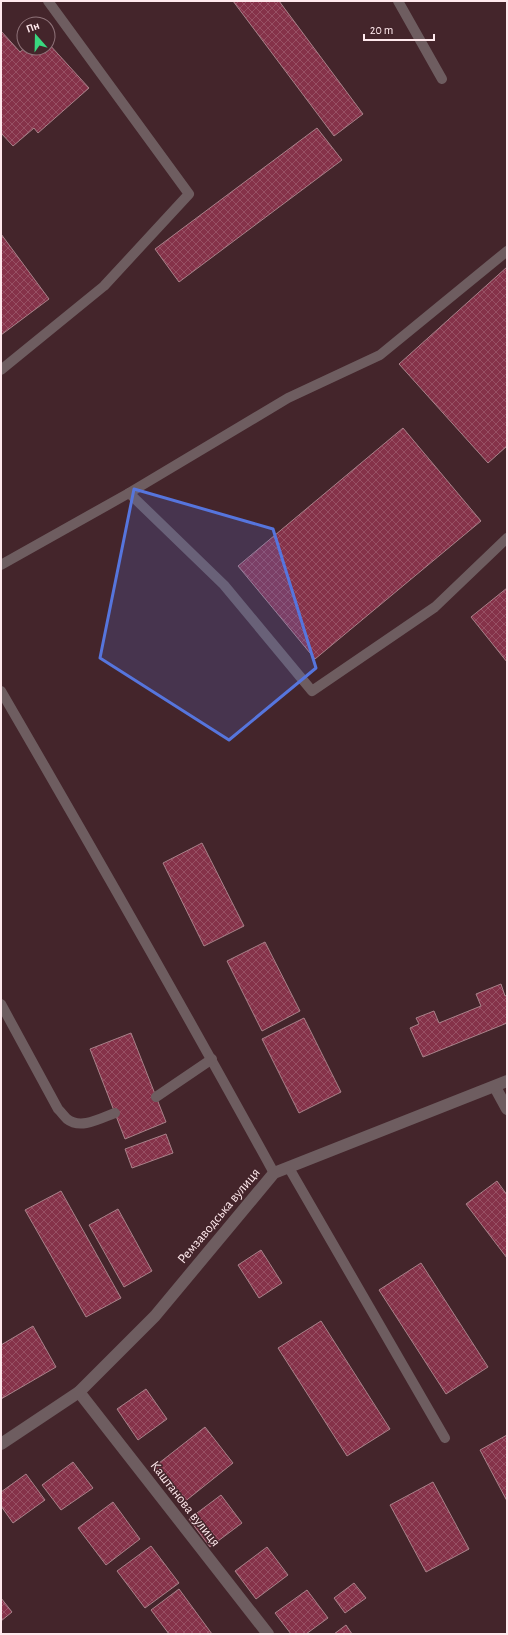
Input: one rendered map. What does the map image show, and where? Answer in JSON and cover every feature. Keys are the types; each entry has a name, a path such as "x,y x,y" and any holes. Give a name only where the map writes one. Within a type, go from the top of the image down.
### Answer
{"street":[{"name":"Ремзаводська вулиця","path":"1,1444 79,1392 155,1316 274,1173 507,1081"},
{"path":"495,1087 507,1109"},
{"name":"Каштанова вулиця","path":"79,1392 268,1634"}],"lane":[{"path":"1,370 104,286 189,194 48,1"},
{"path":"398,1 442,79"},
{"path":"1,565 129,492 288,398 380,355 507,251"},
{"path":"129,492 224,585 312,691 435,607 507,538"},
{"path":"1,691 80,826 274,1173"},
{"path":"1,1004 58,1109 67,1120 76,1123 87,1123 115,1113"},
{"path":"156,1097 212,1060"},
{"path":"289,1168 445,1438"}],"highlighted area":[{"path":"134,489 273,529 316,668 229,740 100,658"}],"building":[{"path":"233,1 279,1 363,114 334,136"},
{"path":"1,31 16,48 16,56 56,56 56,52 89,88 38,133 34,128 13,146 1,133"},
{"path":"317,128 342,160 179,282 155,249"},
{"path":"1,234 49,299 1,335"},
{"path":"507,267 507,446 488,463 399,364"},
{"path":"403,428 481,521 315,659 238,566"},
{"path":"507,588 507,662 471,617"},
{"path":"202,843 244,926 204,946 163,863"},
{"path":"265,942 300,1011 262,1031 227,961"},
{"path":"501,984 505,996 507,995 507,1023 423,1057 410,1028 419,1024 416,1018 434,1011 439,1023 481,1006 476,994"},
{"path":"304,1018 341,1092 299,1113 262,1039"},
{"path":"131,1033 166,1122 125,1139 90,1049"},
{"path":"166,1134 173,1153 132,1168 125,1149"},
{"path":"497,1181 507,1195 507,1258 466,1204"},
{"path":"61,1191 121,1298 86,1317 25,1210"},
{"path":"118,1209 152,1271 124,1287 89,1225"},
{"path":"261,1250 282,1283 259,1298 238,1265"},
{"path":"421,1263 488,1367 446,1394 379,1290"},
{"path":"321,1321 390,1429 347,1456 278,1348"},
{"path":"33,1326 56,1367 1,1399 1,1345"},
{"path":"146,1389 167,1419 138,1440 117,1409"},
{"path":"205,1427 233,1463 183,1503 154,1467"},
{"path":"507,1435 507,1501 480,1450"},
{"path":"73,1462 93,1488 61,1510 42,1485"},
{"path":"26,1474 45,1500 13,1523 1,1506 1,1492"},
{"path":"433,1482 469,1549 426,1572 390,1505"},
{"path":"221,1495 242,1523 210,1547 189,1519"},
{"path":"113,1502 140,1539 106,1565 78,1528"},
{"path":"151,1546 179,1583 145,1608 117,1571"},
{"path":"267,1547 288,1575 256,1599 235,1571"},
{"path":"354,1583 366,1598 345,1613 334,1598"},
{"path":"179,1589 212,1634 169,1634 151,1610"},
{"path":"307,1590 328,1618 306,1634 291,1634 275,1613"},
{"path":"1,1598 12,1612 1,1621"},
{"path":"346,1625 352,1634 334,1634"}]}
